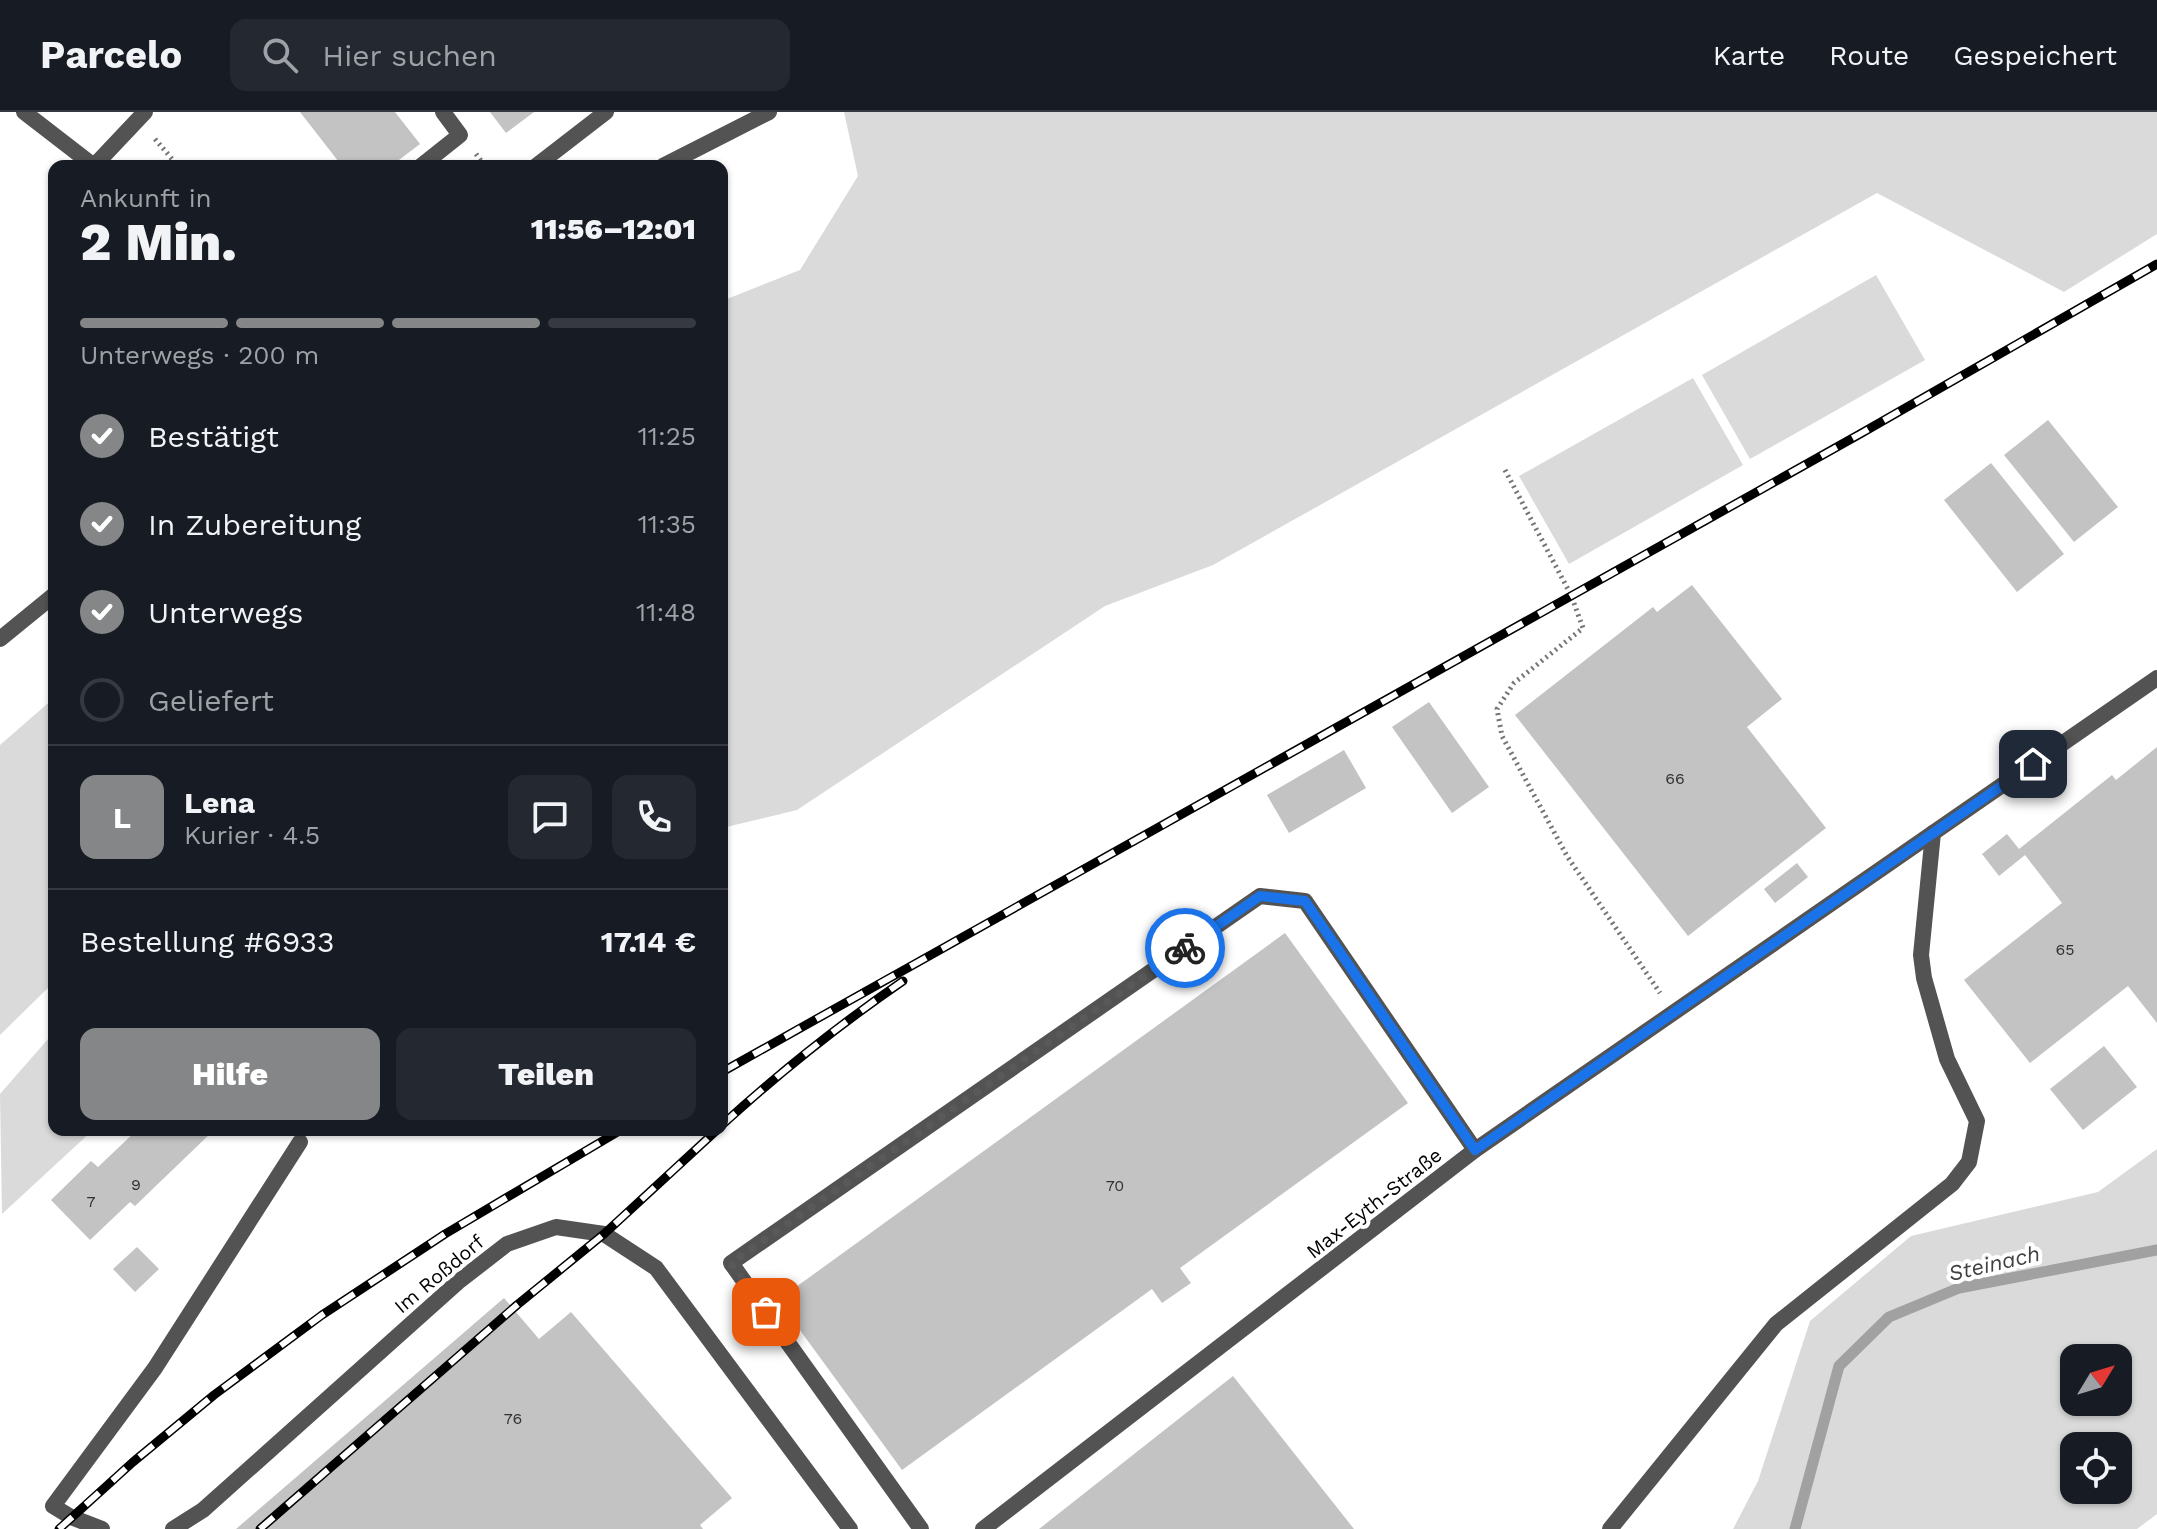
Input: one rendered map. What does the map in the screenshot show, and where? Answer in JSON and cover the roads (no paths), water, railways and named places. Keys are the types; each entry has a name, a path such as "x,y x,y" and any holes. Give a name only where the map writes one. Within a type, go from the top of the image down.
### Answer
{"street":[{"path":"24,112 86,160"},
{"path":"100,160 145,112"},
{"path":"429,160 460,135 443,112"},
{"path":"544,160 606,112"},
{"path":"675,160 769,112"},
{"path":"0,639 48,600"},
{"name":"Max-Eyth-Straße","path":"983,1529 1475,1150 2157,678"},
{"path":"1610,1529 1776,1324 1952,1184 1969,1162 1977,1121 1947,1059 1924,978 1921,955 1933,833"},
{"path":"921,1529 731,1263 1260,896 1305,901 1475,1150"},
{"path":"102,1529 53,1506 155,1368 300,1142"},
{"name":"Im Roßdorf","path":"173,1529 203,1510 458,1282 507,1244 556,1227 604,1234 656,1268 850,1529"}],"waterway":[{"name":"Steinach","path":"1795,1529 1839,1366 1889,1317 1959,1288 2157,1250"}],"railway":[{"path":"728,1069 1860,434 2157,264"},
{"path":"728,1120 810,1050 903,981"},
{"path":"59,1529 214,1395 322,1315 445,1234 611,1136"},
{"path":"260,1529 517,1305 604,1234 710,1136"}]}
